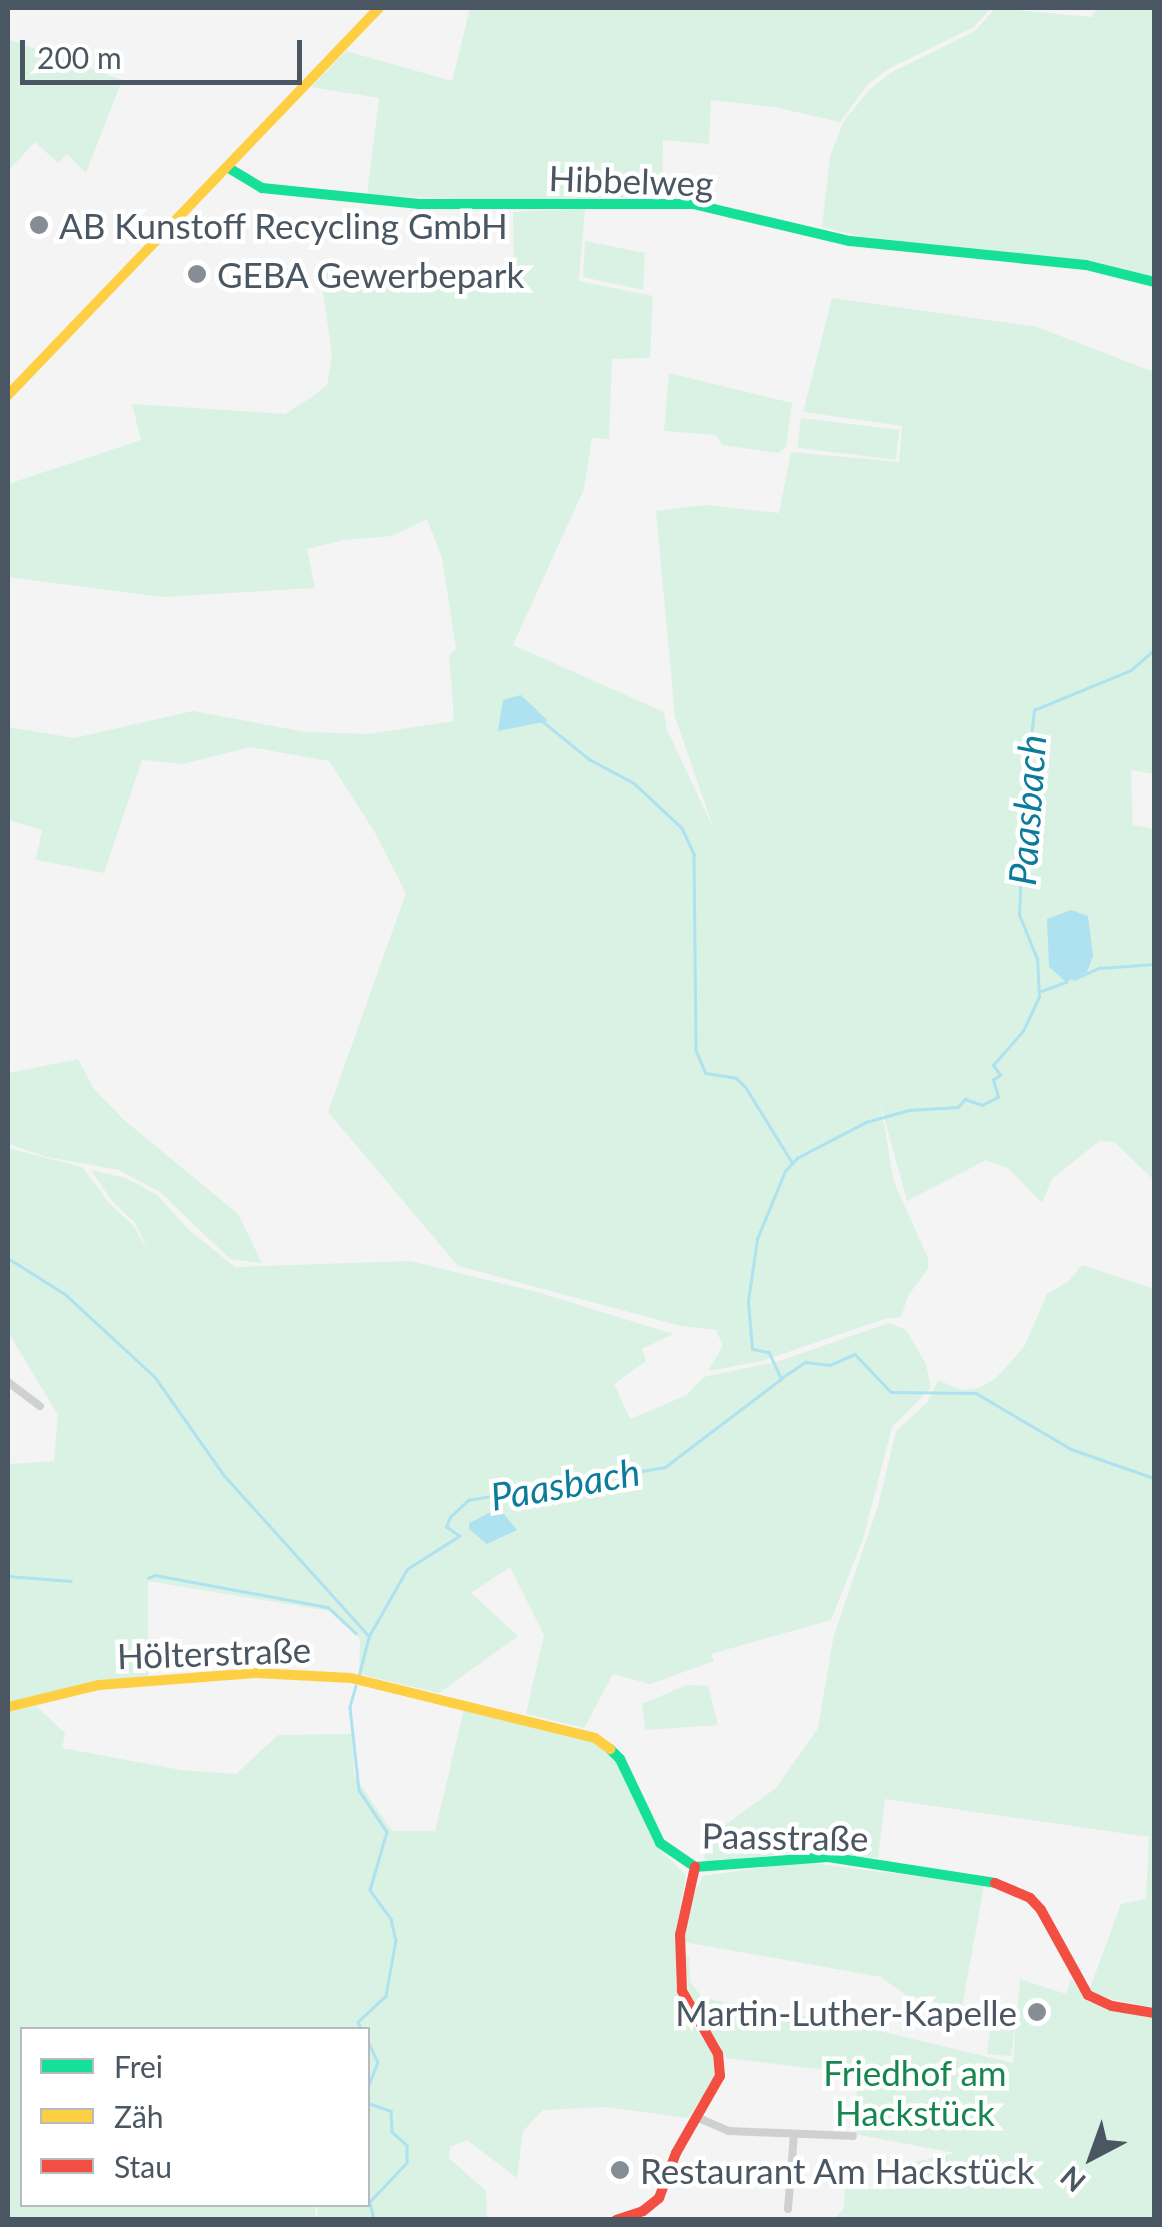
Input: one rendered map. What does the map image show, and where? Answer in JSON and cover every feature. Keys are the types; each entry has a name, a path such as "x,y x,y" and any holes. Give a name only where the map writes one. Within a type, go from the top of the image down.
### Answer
{"street":[{"path":"8,393 373,11"},
{"name":"Hibbelweg","path":"226,167 262,188 419,204 693,204 850,241 1086,264 1154,282"},
{"path":"8,1382 40,1406"},
{"name":"Hölterstraße","path":"8,1707 99,1684 219,1672 365,1680"},
{"name":"Paasstraße","path":"365,1680 595,1738 620,1759 660,1843 695,1867 828,1858 987,1879 1020,1892 1040,1910 1088,1995 1112,2006 1154,2013"},
{"path":"616,2220 643,2211 658,2198 696,2117 718,2084 720,2064 682,1991 680,1935 695,1867"},
{"path":"696,2117 729,2131 853,2136"},
{"path":"788,2210 794,2134"}],"green space":[{"path":"470,8 991,8 974,27 890,68 868,84 840,122 774,107 711,100 709,144 663,140 662,197 484,200 367,195 379,98 311,87 346,51 452,81"},
{"path":"995,8 1092,17 1096,8 1154,8 1154,279 1064,258 864,237 822,227 830,156 844,121 870,89 892,72 975,31"},
{"path":"8,39 122,80 86,173 67,154 58,163 35,142 8,171"},
{"path":"585,209 579,281 653,296 650,358 612,359 609,439 592,438 584,489 513,645 664,712 667,730 713,827 675,717 656,511 705,505 779,513 791,452 899,462 902,426 803,412 832,298 1037,327 1154,372 1154,774 1131,770 1133,825 1154,829 1154,1180 1114,1142 1099,1141 1052,1179 1042,1203 1008,1168 986,1160 907,1201 880,1102 894,1182 928,1258 928,1269 908,1296 901,1317 884,1319 762,1361 708,1371 723,1346 716,1330 681,1326 458,1266 328,1112 406,893 374,831 329,761 250,747 183,764 142,760 104,873 36,860 42,830 8,820 8,727 74,738 193,711 305,732 368,734 454,721 449,655 456,649 442,558 427,519 392,536 344,540 307,549 315,588 162,597 8,577 8,484 141,440 132,404 285,414 312,397 327,385 332,354 319,264 391,273 514,274 513,212"},
{"path":"585,241 645,253 643,290 583,277"},
{"path":"669,373 792,403 786,447 778,453 722,445 716,435 664,431"},
{"path":"801,418 899,430 896,460 797,448"},
{"path":"78,1059 94,1089 123,1119 238,1214 262,1263 230,1259 160,1192 119,1170 47,1157 8,1144 8,1073"},
{"path":"8,1148 82,1167 109,1203 133,1225 148,1251 136,1224 112,1201 91,1170 126,1178 157,1195 190,1231 235,1267 410,1261 537,1292 673,1334 642,1349 646,1361 614,1384 630,1419 687,1395 704,1377 779,1361 889,1323 906,1330 926,1364 931,1388 892,1427 863,1539 831,1620 711,1654 714,1661 650,1684 613,1674 584,1728 526,1714 544,1635 510,1567 471,1593 518,1636 439,1693 359,1674 360,1639 329,1611 148,1581 148,1676 99,1682 8,1705 8,1464 54,1461 58,1415 8,1332"},
{"path":"1082,1265 1154,1289 1154,2008 1097,1996 1090,1988 1121,1904 1146,1899 1149,1837 885,1799 878,1858 802,1851 710,1863 704,1858 710,1836 776,1788 818,1728 834,1635 878,1506 896,1431 927,1403 938,1380 961,1390 979,1388 996,1378 1024,1347 1047,1294 1069,1281"},
{"path":"687,1685 708,1686 718,1725 645,1730 642,1704"},
{"path":"36,1706 65,1733 62,1748 181,1770 236,1774 278,1735 352,1734 354,1775 392,1831 435,1831 464,1709 594,1742 617,1761 655,1845 686,1875 676,1930 676,1988 685,2012 714,2056 715,2078 688,2118 605,2107 543,2110 523,2131 517,2178 467,2140 450,2147 449,2158 486,2191 487,2219 317,2219 318,2207 370,2207 370,2027 20,2027 20,2207 316,2207 315,2219 8,2219 8,1712"},
{"path":"802,1862 984,1885 962,2008 907,1996 881,1977 684,1942 690,1902 703,1876"},
{"name":"Friedhof am Hackstück","path":"684,1952 689,1957 690,1981 702,1998 863,2027 1013,2063 1016,2020 1011,2056 987,2054 992,2010 1017,2013 1020,1979 1066,1994 1071,1979 1089,2002 1154,2017 1154,2219 834,2219 844,2208 845,2189 896,2189 911,2163 955,2153 854,2134 858,2074 726,2058 690,2001"}],"water":[{"path":"521,695 548,721 498,731 503,700"},
{"path":"1071,910 1088,916 1093,956 1087,972 1066,982 1049,967 1047,919"},
{"path":"499,1508 517,1530 487,1544 469,1529 469,1523"}],"waterway":[{"name":"Paasbach","path":"358,1678 369,1636 407,1569 459,1536 446,1527 450,1517 468,1500 665,1467 781,1379 769,1353 752,1349 748,1301 757,1239 785,1171 797,1158 866,1122 909,1110 958,1107 965,1099 982,1105 998,1097 993,1080 1000,1075 993,1065 1023,1031 1039,996 1037,959 1019,915 1024,805 1034,710 1131,670 1154,650"},
{"path":"541,720 589,759 634,783 682,828 694,854 696,1050 706,1073 736,1078 745,1086 792,1162"},
{"path":"1074,979 1099,968 1154,964"},
{"path":"1041,991 1066,982"},
{"path":"8,1258 65,1294 155,1377 224,1475 369,1636"},
{"path":"783,1377 805,1362 830,1365 855,1354 891,1392 976,1393 1071,1449 1154,1478"},
{"path":"148,1578 155,1575 328,1607 356,1633"},
{"path":"8,1576 71,1581"},
{"name":"Paasbach","path":"356,1686 350,1707 359,1790 387,1832 370,1890 391,1919 396,1940 386,1996 358,2022 360,2027"},
{"name":"Paasbach","path":"370,2045 378,2062 370,2083"},
{"name":"Paasbach","path":"370,2104 391,2111 392,2132 407,2145 407,2163 370,2202"},
{"name":"Paasbach","path":"370,2202 374,2220"}],"traffic: fast":[{"path":"227,167 262,188 419,204 693,204 850,241 1086,265 1154,282"},
{"path":"610,1749 620,1759 660,1843 695,1867 828,1857 995,1883"}],"traffic: slow":[{"path":"8,395 379,8"},
{"path":"8,1707 99,1685 256,1673 351,1678 595,1738 610,1749"}],"traffic: jam":[{"path":"616,2220 643,2211 659,2198 676,2153 720,2076 718,2054 682,1991 680,1935 695,1867"},
{"path":"995,1883 1030,1898 1041,1910 1088,1995 1112,2006 1154,2013"}],"place":[{"name":"AB Kunstoff Recycling GmbH","path":"39,225"},
{"name":"GEBA Gewerbepark","path":"197,274"},
{"name":"Martin-Luther-Kapelle","path":"1037,2012"},
{"name":"Restaurant Am Hackstück","path":"620,2170"}]}
